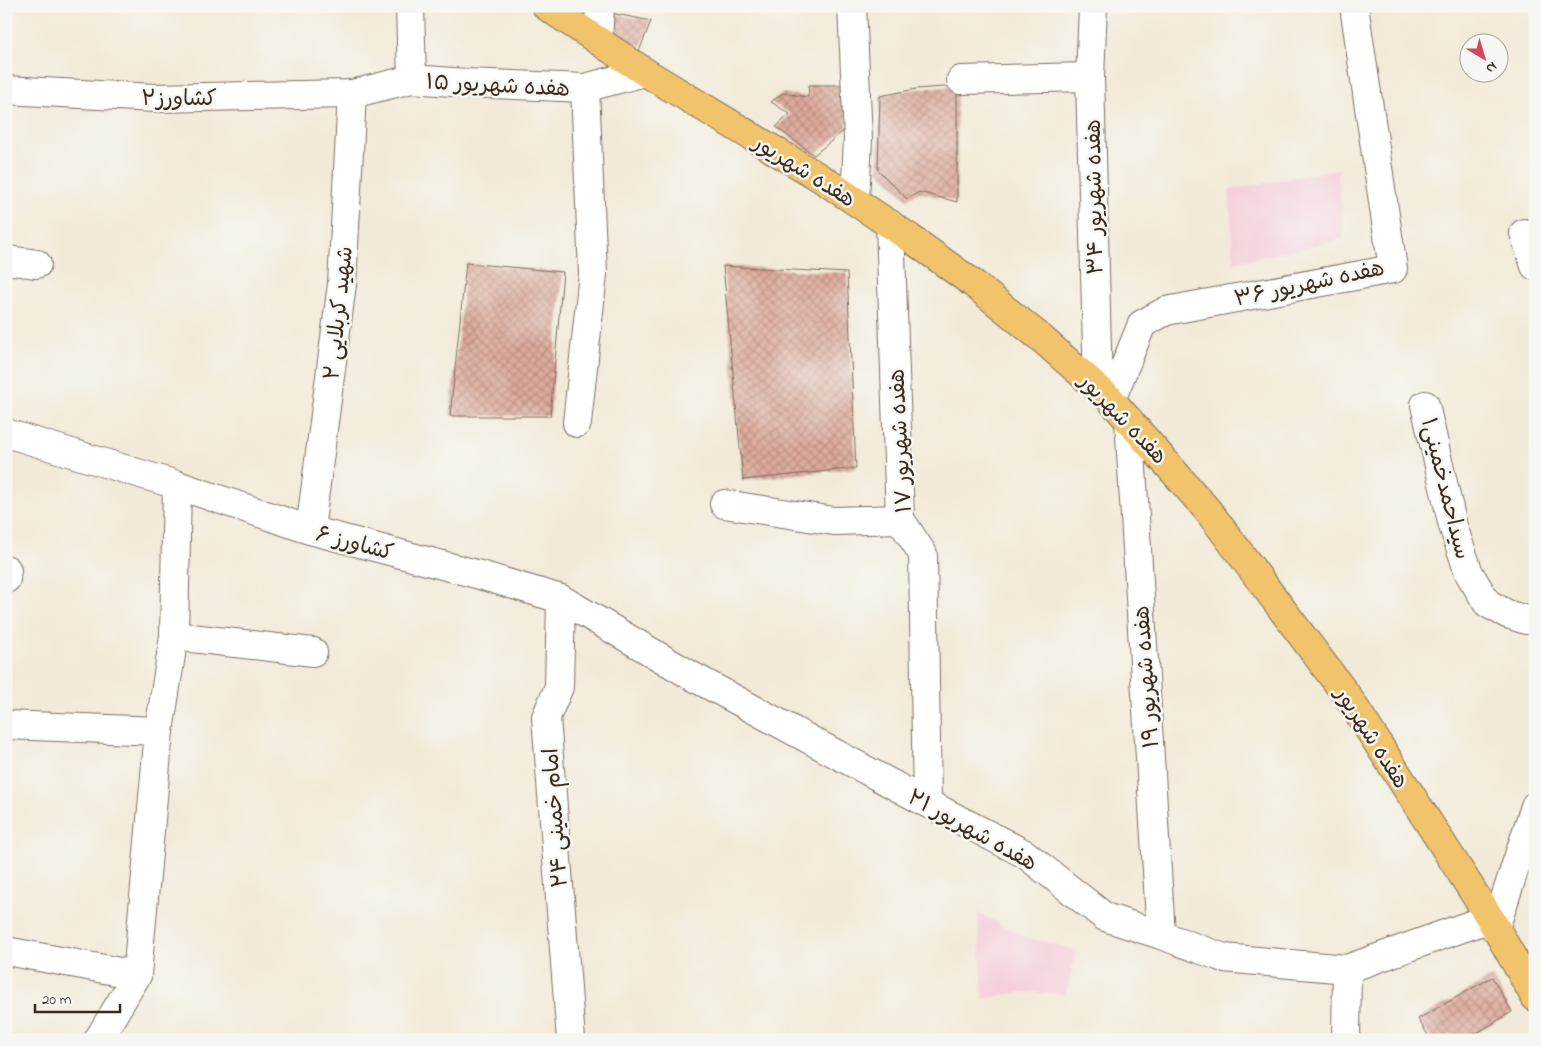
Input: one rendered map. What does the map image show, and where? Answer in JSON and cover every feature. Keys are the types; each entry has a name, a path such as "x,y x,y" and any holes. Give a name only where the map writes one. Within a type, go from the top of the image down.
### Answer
{"main road":[{"name":"هفده شهریور","path":"546,6 645,72 822,179 890,224 974,284 1042,339 1104,394 1209,512 1348,697 1492,923 1535,997"}],"street":[{"path":"410,6 412,79"},
{"path":"598,41 600,6"},
{"path":"852,6 858,139 855,201"},
{"name":"هفده شهریور ۳۶","path":"1104,394 1142,324 1166,311 1393,268 1354,6"},
{"name":"هفده شهریور ۳۴","path":"1098,7 1090,77 1104,394"},
{"name":"هفده شهریور ۱۵","path":"352,94 412,79 585,88 645,72"},
{"path":"961,80 1090,77"},
{"path":"577,423 593,274 585,88"},
{"name":"کشاورز۲","path":"6,90 155,98 352,94"},
{"name":"شهید کربلایی ۲","path":"310,530 342,284 352,94"},
{"name":"هفده شهریور ۱۷","path":"890,224 900,519 923,554 926,803"},
{"path":"1524,233 1535,266"},
{"path":"6,260 37,264"},
{"name":"سیداحمدخمینی۱","path":"1426,405 1453,526 1469,573 1487,603 1507,614 1526,620 1535,619"},
{"name":"هفده شهریور ۱۹","path":"1129,420 1161,935"},
{"name":"کشاورز ۶","path":"6,433 177,485 310,530 480,574 560,600 692,676"},
{"path":"98,1040 137,975 159,731 174,636 177,485"},
{"path":"724,504 834,521 900,519"},
{"name":"امام خمینی ۲۴","path":"560,600 559,687 546,716 571,1040"},
{"path":"174,636 313,652"},
{"name":"هفده شهریور ۲۱","path":"692,676 926,803 1025,854 1104,918 1161,935 1224,958 1347,969 1492,923"},
{"path":"6,725 159,731"},
{"path":"1492,923 1535,806"},
{"path":"6,951 137,975"},
{"path":"1346,1040 1347,969"}],"shaded area":[{"path":"1338,169 1343,239 1234,263 1229,190"},
{"path":"978,913 1025,937 1077,950 1066,994 1022,992 983,999"}],"building":[{"path":"611,13 651,21 638,54 606,36"},
{"path":"809,85 847,85 847,128 814,155 776,127 790,114 771,102 783,93 808,97"},
{"path":"957,86 957,202 919,192 907,199 878,170 880,96 916,89"},
{"path":"466,263 563,272 550,416 450,416"},
{"path":"723,266 847,273 856,468 743,480"},
{"path":"1492,977 1512,1012 1465,1040 1431,1040 1418,1019"}]}
